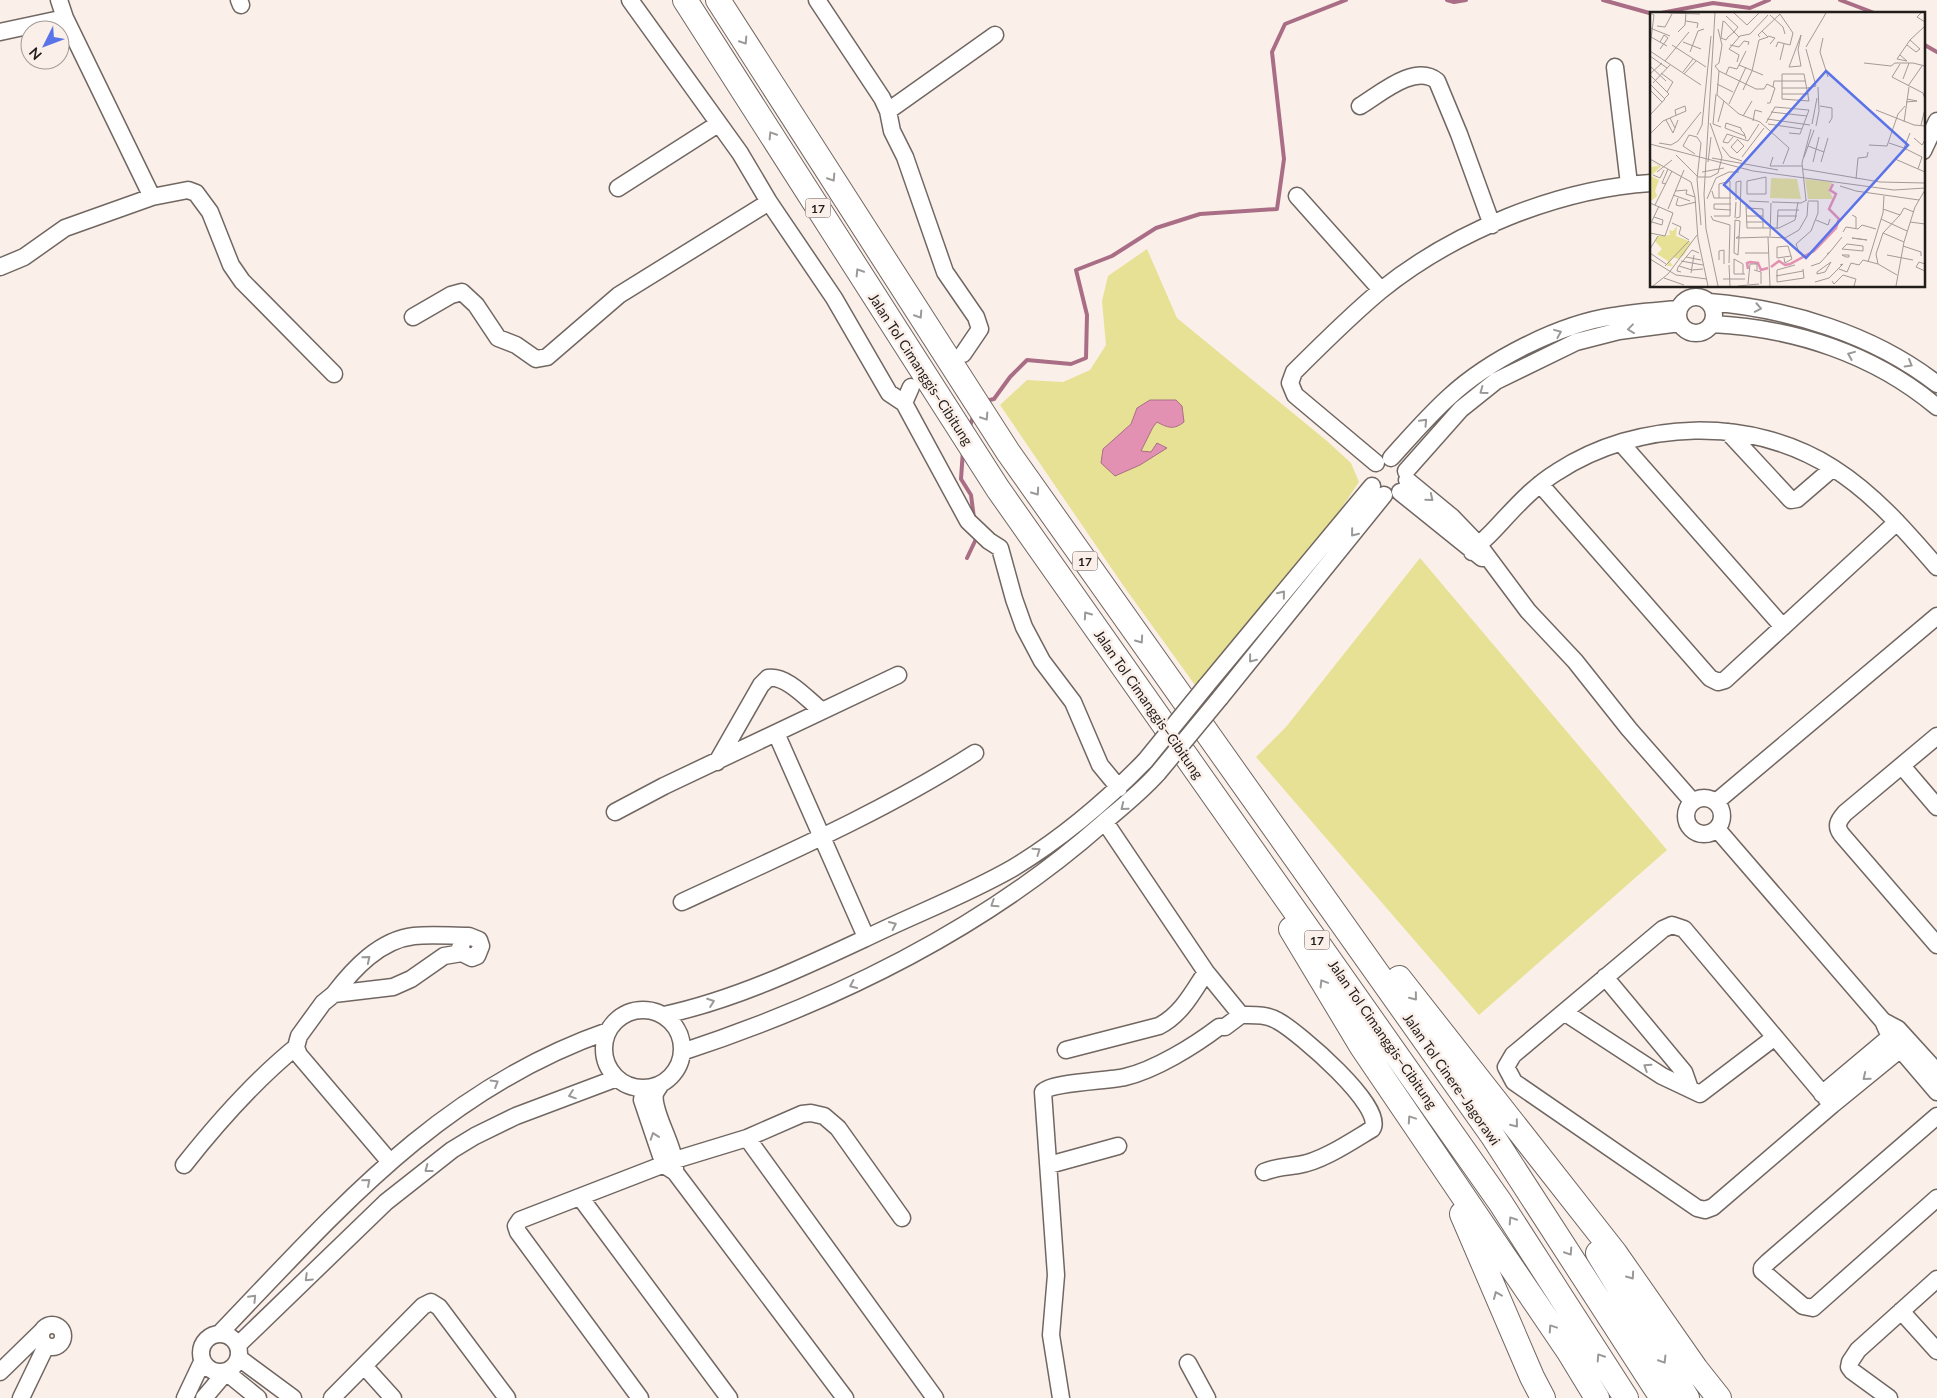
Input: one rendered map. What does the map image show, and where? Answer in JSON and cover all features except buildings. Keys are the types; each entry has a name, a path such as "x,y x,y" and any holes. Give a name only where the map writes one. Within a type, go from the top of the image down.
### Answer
{"highway":[{"name":"Jalan Tol Cimanggis–Cibitung","path":"685,0 998,489 1500,1202 1626,1398"},
{"name":"Jalan Tol Cimanggis–Cibitung","path":"718,0 1008,452 1231,768"},
{"path":"1188,758 1362,1046 1597,1398"},
{"path":"1231,768 1616,1253 1696,1369 1720,1398"},
{"name":"Jalan Tol Cinere–Jagorawi","path":"1231,768 1492,1135 1662,1398"},
{"path":"1538,1153 1687,1398"},
{"path":"1438,1160 1532,1377 1543,1398"}],"street":[{"path":"59,0 65,18 152,197"},
{"path":"630,0 740,153 769,202 834,298 889,394 904,403 968,522 989,542 1000,548 1014,599 1029,635 1042,661 1073,702 1100,765 1119,788"},
{"path":"817,0 882,98 888,111 892,131 906,156 945,272 976,318 980,329 963,354"},
{"path":"0,32 65,18"},
{"path":"888,111 995,35"},
{"path":"1616,67 1629,184"},
{"path":"1360,106 1414,76 1430,76 1437,81 1459,134 1492,224"},
{"path":"1924,148 1937,120"},
{"path":"618,188 718,124"},
{"path":"1376,463 1296,395 1290,383 1294,372 1300,365 1381,290 1436,254 1492,224 1528,208 1562,197 1629,184 1650,183"},
{"path":"0,267 24,257 65,228 152,197 188,190 196,193 210,212 231,265 242,281 334,374"},
{"path":"1297,196 1381,290"},
{"path":"413,317 451,295 462,292 476,306 498,338 516,345 536,359 547,357 620,295 769,202"},
{"path":"1709,302 1713,309 1712,324 1705,330 1696,333 1686,330 1679,316 1683,301 1692,291 1709,302 1759,308 1846,333 1895,356 1919,370 1937,384"},
{"path":"1679,316 1612,316 1569,328 1528,345 1487,369 1450,396 1392,458 1376,463 1370,474 1452,517 1475,548 1490,562 1528,612 1575,661 1629,730 1693,802"},
{"path":"664,1015 702,1005 753,987 832,954 961,894 1014,867 1079,821 1119,788 1145,761 1206,686 1394,485 1461,409 1496,381 1576,342 1679,316"},
{"path":"1712,324 1773,330 1826,345 1877,366 1899,378 1937,407"},
{"path":"904,403 911,387"},
{"path":"1475,548 1512,509 1540,484 1582,458 1621,443 1670,431 1728,432 1773,440 1795,448 1833,468 1853,481 1897,522 1937,567"},
{"path":"1728,432 1791,500 1797,499 1833,468"},
{"path":"1621,443 1783,627"},
{"path":"682,1052 770,1021 876,974 977,916 1027,884 1075,848 1139,794 1158,773 1394,485 1400,462 1392,458"},
{"path":"1540,484 1714,681 1718,682 1725,680 1897,522"},
{"path":"1716,802 1937,616"},
{"path":"615,812 664,786 898,675"},
{"path":"717,762 761,685 768,678 775,678 786,682 822,711"},
{"path":"776,733 866,937"},
{"path":"1937,736 1845,813 1837,823 1838,829 1937,945"},
{"path":"682,902 823,837 930,780 975,753"},
{"path":"1902,766 1937,807"},
{"path":"1704,798 1716,802 1722,816 1717,829 1702,834 1689,826 1687,811 1693,802 1704,798"},
{"path":"1105,822 1206,972 1241,1014"},
{"path":"1717,829 1883,1021 1905,1045 1937,1072"},
{"path":"1827,1099 1684,929 1678,926 1663,929 1513,1055 1506,1067 1508,1075 1514,1082 1697,1208 1705,1210 1713,1207 1827,1099 1894,1033"},
{"path":"184,1165 220,1120 269,1070 296,1047 299,1036 323,1003 334,994 360,964 389,944 413,936 469,936 460,942 462,953 444,956 411,979 393,987 334,994"},
{"path":"442,936 444,956"},
{"path":"1066,1050 1159,1026 1168,1021 1176,1014 1206,972"},
{"path":"1605,977 1684,1072 1690,1089"},
{"path":"644,1009 664,1015 678,1029 682,1052 679,1066 671,1077 661,1084 644,1088 630,1086 617,1078 609,1068 604,1056 604,1043 608,1031 617,1019 629,1012 644,1009"},
{"path":"1564,1012 1662,1076 1700,1094 1775,1037"},
{"path":"1060,1398 1051,1335 1056,1276 1049,1165 1042,1098 1045,1089 1123,1078 1143,1071 1186,1048 1219,1027 1225,1028 1241,1014 1264,1015 1280,1021 1343,1075 1369,1108 1374,1121 1372,1129 1331,1153 1298,1165 1284,1165 1264,1172"},
{"path":"220,1334 361,1187 435,1124 491,1086 565,1046 608,1031"},
{"path":"1827,1099 1905,1045"},
{"path":"1905,1045 1937,1092"},
{"path":"296,1047 299,1055 390,1162"},
{"path":"204,1398 226,1372 239,1351 386,1202 452,1150 475,1136 516,1116 617,1078"},
{"path":"661,1084 655,1094 656,1104 671,1165"},
{"path":"644,1088 642,1100 671,1165 845,1398"},
{"path":"640,1398 517,1229 517,1224 520,1220 747,1138 802,1114 811,1113 824,1116 845,1136 902,1218"},
{"path":"1937,1116 1768,1262 1762,1268 1762,1271 1803,1306 1812,1308 1937,1198"},
{"path":"747,1138 935,1398"},
{"path":"1049,1165 1118,1146"},
{"path":"580,1197 729,1398"},
{"path":"1889,1398 1852,1371 1849,1367 1850,1362 1858,1350 1937,1279"},
{"path":"332,1398 423,1306 431,1302 436,1303 507,1398"},
{"path":"1901,1311 1937,1351"},
{"path":"185,1398 202,1362 200,1351 204,1342 213,1335 220,1334 227,1335 239,1351 293,1398"},
{"path":"0,1372 22,1352 43,1339 38,1364 21,1398"},
{"path":"22,1352 38,1364"},
{"path":"202,1362 211,1370 226,1372 258,1398"},
{"path":"1188,1363 1205,1397"},
{"path":"364,1367 393,1398"}],"shaded area":[{"path":"1147,249 1177,318 1327,441 1351,463 1359,482 1331,524 1195,685 1125,588 1000,405 1027,380 1063,382 1090,370 1106,345 1102,301 1108,276"},
{"path":"1150,400 1176,400 1182,406 1184,422 1171,427 1157,422 1141,451 1151,452 1157,443 1167,448 1140,465 1115,476 1101,463 1103,449 1131,424 1137,408"},
{"path":"1420,558 1667,850 1479,1015 1256,757 1286,727"}],"waterway":[{"path":"985,401 994,399 1010,377 1027,360 1071,364 1086,358 1087,315 1076,270 1112,256 1156,228 1200,214 1277,209 1284,159 1272,52 1285,24 1346,0"},
{"path":"1447,0 1454,2 1466,0"},
{"path":"1603,0 1650,13"},
{"path":"1666,12 1713,3 1750,8 1769,0"},
{"path":"1840,0 1872,12"},
{"path":"1924,45 1937,52"},
{"path":"969,429 974,414"},
{"path":"963,450 961,479 971,495 974,518"},
{"path":"967,558 976,535"}]}
